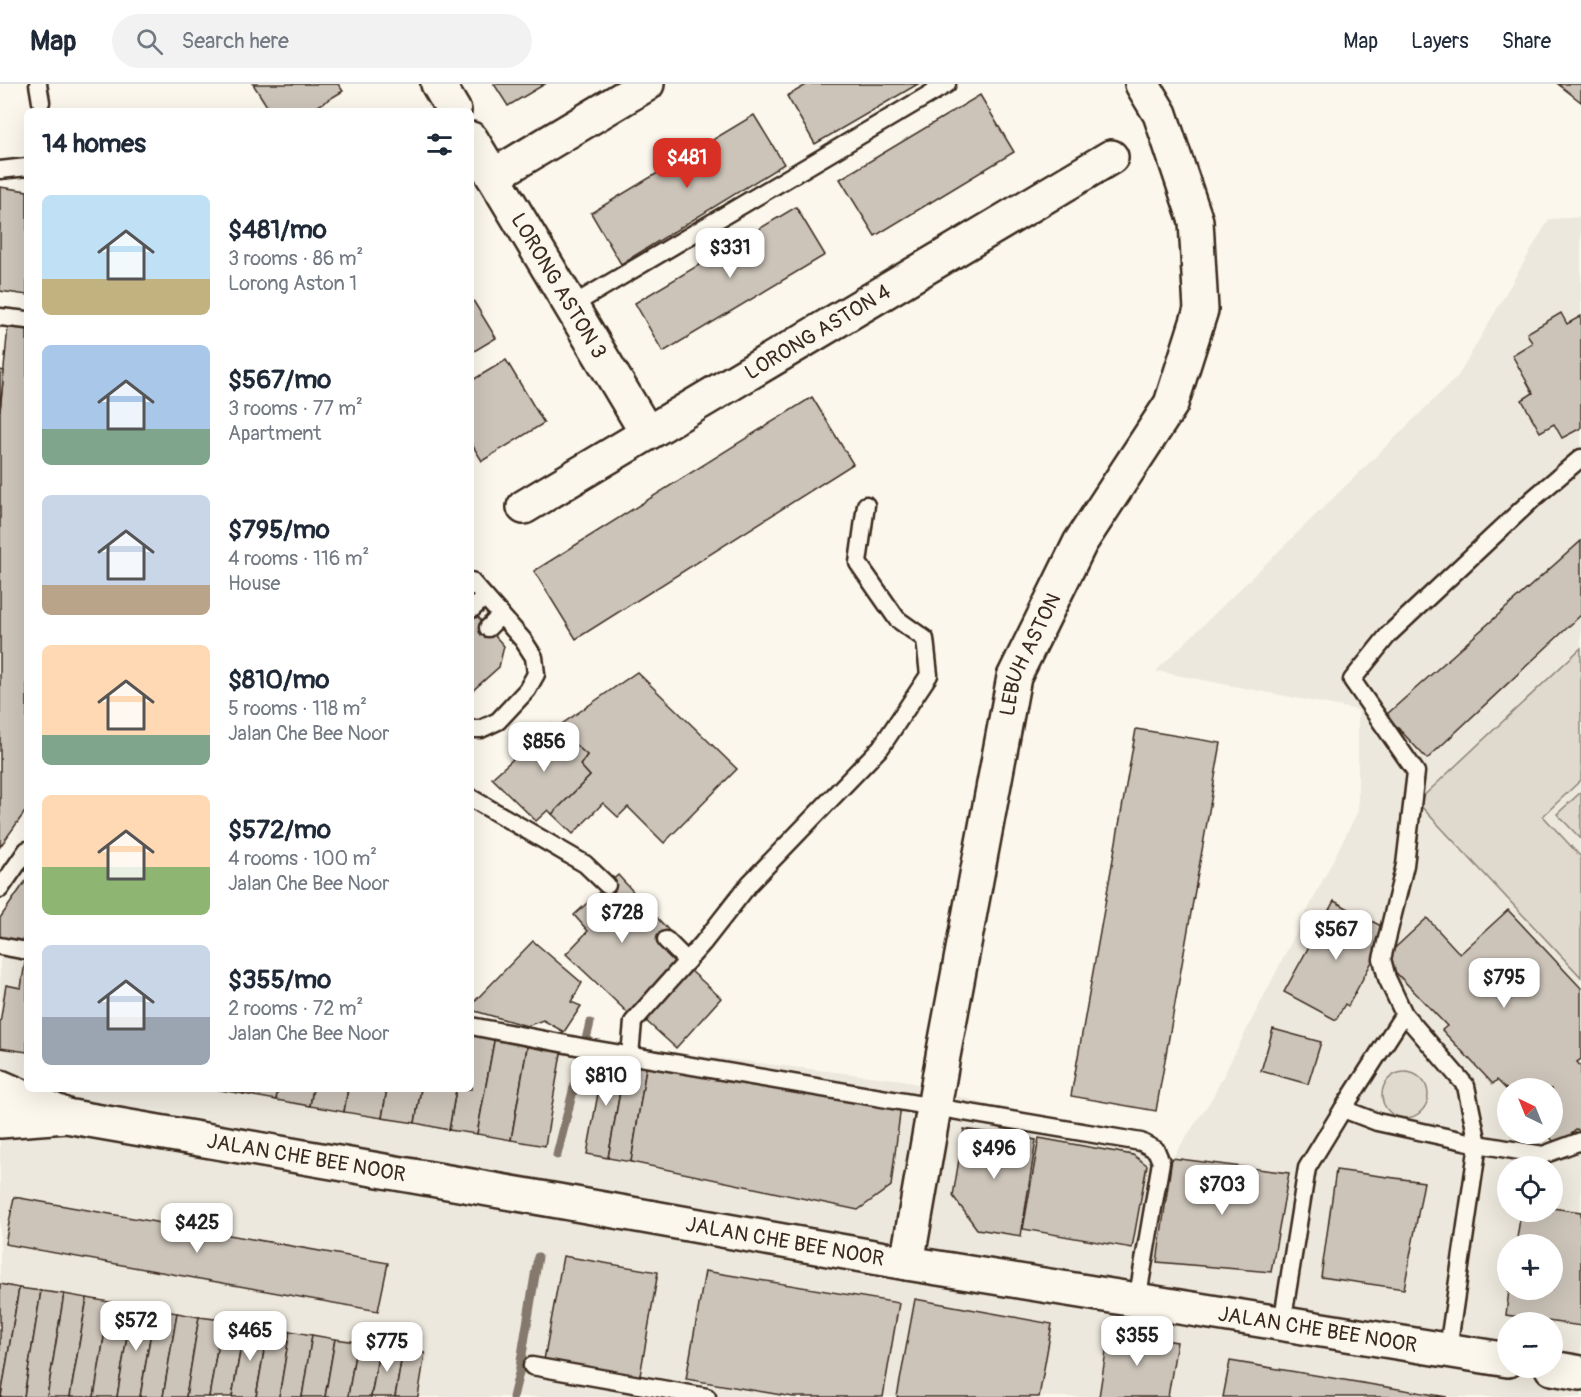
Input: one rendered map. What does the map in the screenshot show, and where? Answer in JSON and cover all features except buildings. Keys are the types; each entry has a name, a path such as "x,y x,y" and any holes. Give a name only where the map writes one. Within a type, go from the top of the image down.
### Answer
{"street":[{"path":"438,84 452,108"},
{"path":"493,176 647,84"},
{"name":"LEBUH ASTON","path":"907,1263 1014,677 1080,543 1171,404 1200,310 1196,221 1160,114 1142,84"},
{"name":"LORONG ASTON 3","path":"474,144 647,433"},
{"name":"LORONG ASTON 4","path":"524,507 1111,157"},
{"name":"JALAN CHE BEE NOOR","path":"0,1087 66,1116 907,1263 1497,1358"},
{"name":"JALAN CHE BEE NOOR","path":"0,1121 66,1116"},
{"path":"1563,1370 1581,1373"}],"lane":[{"path":"38,84 41,102"},
{"path":"571,306 947,84"},
{"path":"0,170 24,167"},
{"path":"0,317 24,320"},
{"path":"1448,1349 1478,1144 1466,1086 1404,1014 1387,978 1382,959 1405,865 1416,772 1352,680 1389,634 1535,497 1581,458"},
{"path":"630,1055 633,1022 687,961 750,883 881,747 928,675 925,639 897,619 858,563 866,505"},
{"path":"474,584 523,640 534,657 536,674 527,690 498,721 481,729 474,729"},
{"path":"474,607 485,597"},
{"path":"488,628 501,615"},
{"path":"474,800 585,864 607,885"},
{"path":"0,889 24,854"},
{"path":"666,940 687,961"},
{"path":"0,946 24,950"},
{"path":"1282,1324 1307,1168 1404,1014"},
{"path":"474,1027 592,1049 1141,1142 1156,1150 1161,1162 1137,1301"},
{"path":"1343,1109 1377,1122 1478,1144 1543,1155 1581,1141"},
{"path":"532,1366 707,1397"}],"shaded area":[{"path":"1581,217 1581,1397 0,1397 0,939 24,943 24,1092 474,1092 474,1022 609,1045 903,1080 1172,1158 1211,1100 1358,811 1358,710 1156,671 1458,376 1549,219"},
{"path":"1581,648 1581,780 1543,816 1581,857 1581,977 1417,802"},
{"path":"1581,792 1581,839 1557,814"},
{"path":"1410,1072 1422,1078 1427,1086 1427,1104 1422,1112 1414,1117 1400,1118 1388,1112 1383,1104 1382,1090 1388,1078 1396,1073"}],"waterway":[{"path":"557,1155 590,1023"},
{"path":"513,1397 538,1257"}]}
